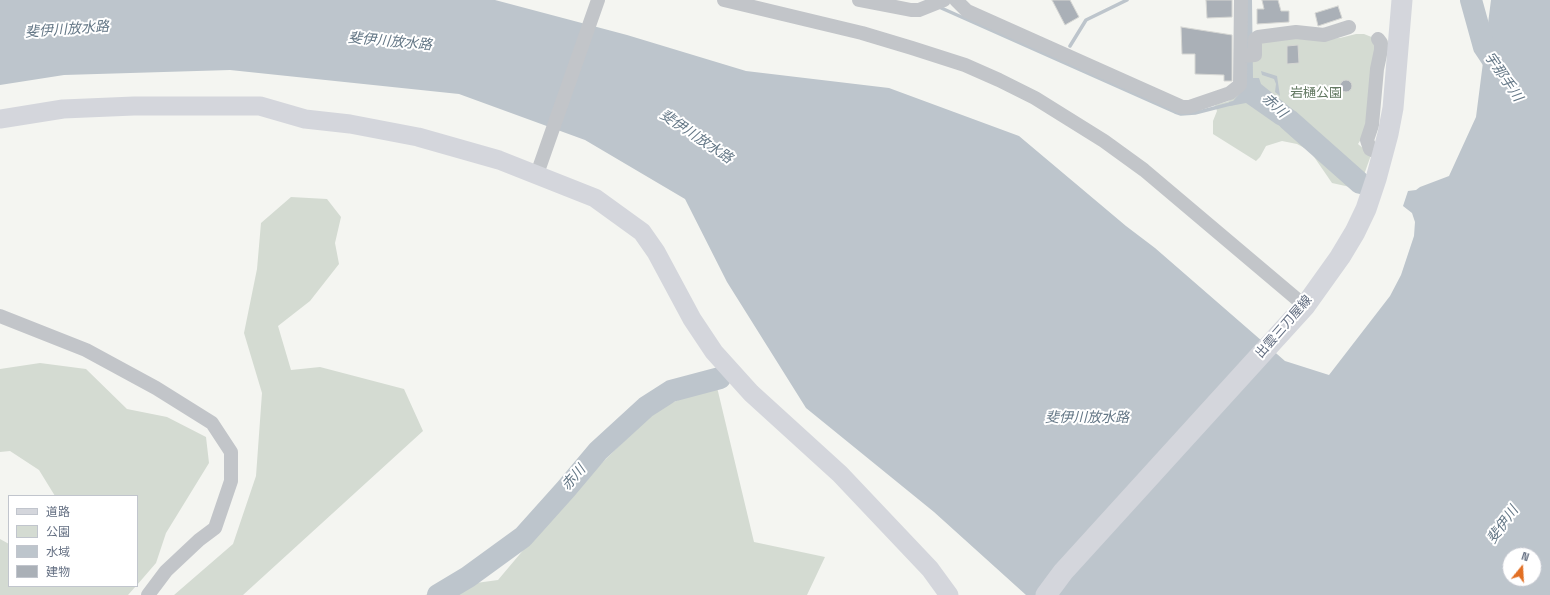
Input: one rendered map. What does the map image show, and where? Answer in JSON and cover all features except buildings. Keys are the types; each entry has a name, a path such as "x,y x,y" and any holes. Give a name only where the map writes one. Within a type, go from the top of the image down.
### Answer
{"main road":[{"name":"出雲三刀屋線","path":"1046,595 1063,572 1305,306 1340,257 1355,232 1366,209 1384,155 1393,108 1402,0"}],"street":[{"path":"540,165 598,0"},
{"path":"724,0 862,33 912,48 965,65 1035,98 1104,141 1144,170 1305,306"},
{"path":"859,0 911,10 919,10 935,4"},
{"path":"907,0 935,4"},
{"path":"956,0 967,10 1182,107 1197,106 1230,94 1235,90 1240,82 1246,55 1241,0"},
{"path":"1246,55 1255,55 1255,40 1258,37 1296,32 1324,35 1348,27"},
{"path":"1378,39 1381,43 1381,50 1377,68 1372,125 1367,140 1370,149 1384,155"},
{"path":"0,119 62,109 134,106 260,106 305,119 350,124 418,138 499,160 540,165 595,198 642,232 656,252 692,319 714,352 751,393 840,474 930,569 949,595"},
{"path":"0,316 86,350 156,388 212,423 231,452 231,481 215,528 199,540 166,571 148,595"}],"green space":[{"name":"岩樋公園","path":"1356,34 1364,34 1374,38 1378,44 1365,133 1358,144 1371,155 1359,189 1332,183 1310,151 1297,144 1282,141 1266,146 1256,161 1213,134 1213,121 1217,111 1215,105 1229,101 1258,44 1290,36 1319,39 1340,38"},
{"path":"291,197 327,199 341,217 335,243 339,264 310,301 278,326 291,370 320,367 404,389 423,431 243,595 174,595 233,544 256,476 262,393 244,333 257,269 261,223"},
{"path":"40,363 86,369 127,409 167,417 206,437 209,463 166,533 156,563 138,584 138,495 54,495 39,470 10,451 0,452 0,369"},
{"path":"716,383 754,542 825,557 807,595 425,595 454,586 498,580 573,491 656,410"},
{"path":"0,539 8,543 8,587 135,587 128,595 0,595"}],"water":[{"name":"斐伊川放水路","path":"0,0 495,0 627,35 746,71 889,88 1019,136 1126,226 1155,248 1285,361 1329,375 1390,296 1401,275 1414,236 1415,222 1412,213 1403,206 1408,191 1416,190 1449,176 1476,117 1491,0 1550,0 1550,595 1026,595 934,512 806,408 727,282 685,199 585,140 459,94 230,70 64,75 0,85"},
{"path":"1245,0 1252,0 1253,78 1259,78 1261,84 1297,113 1311,133 1312,139 1310,141 1276,124 1246,103 1230,106 1229,102 1233,101 1242,91"},
{"path":"1261,71 1277,76 1280,96 1275,92 1276,84 1274,79 1262,75"}],"waterway":[{"path":"1070,46 1086,20 1127,0"},
{"name":"宇那手川","path":"1471,0 1484,47 1502,74"},
{"path":"939,7 1181,114 1195,113 1234,103"},
{"name":"赤川","path":"1289,120 1360,183"},
{"name":"赤川","path":"438,595 468,577 523,537 598,451 646,407 671,391 720,378"}],"water label":[{"name":"斐伊川","path":"1503,525"}]}
